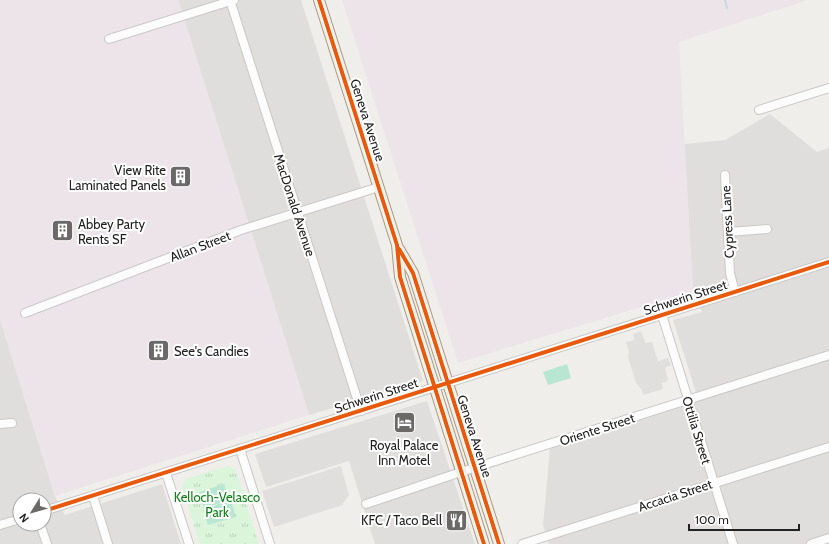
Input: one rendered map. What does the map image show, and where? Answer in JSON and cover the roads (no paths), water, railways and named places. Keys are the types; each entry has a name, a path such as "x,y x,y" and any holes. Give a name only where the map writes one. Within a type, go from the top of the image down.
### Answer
{"main road":[{"name":"Geneva Avenue","path":"319,0 397,245 400,277 484,544"},
{"name":"Geneva Avenue","path":"397,245 413,273 499,544"}],"street":[{"path":"109,39 232,1"},
{"name":"MacDonald Avenue","path":"232,1 360,411"},
{"path":"759,110 829,88"},
{"name":"Cypress Lane","path":"725,175 730,273 734,292"},
{"name":"Allan Street","path":"24,313 241,230 379,187"},
{"path":"728,232 767,229"},
{"name":"Schwerin Street","path":"52,509 829,262"},
{"name":"Ottilia Street","path":"662,316 733,544"},
{"name":"Oriente Street","path":"366,504 461,472 829,355"},
{"path":"0,424 12,423"},
{"name":"Accacia Street","path":"522,544 829,447"},
{"path":"240,449 270,544"},
{"path":"166,472 189,544"},
{"path":"93,496 108,544"},
{"path":"0,525 12,521"},
{"path":"43,532 47,544"},
{"path":"811,544 829,538"}],"waterway":[{"path":"725,0 727,8"}],"place":[{"name":"View Rite Laminated Panels","path":"181,177"},
{"name":"Abbey Party Rents SF","path":"62,231"},
{"name":"See's Candies","path":"158,351"},
{"name":"Royal Palace Inn Motel","path":"404,423"},
{"name":"KFC / Taco Bell","path":"457,520"}],"park label":[{"name":"Kelloch-Velasco Park","path":"217,504"}]}
